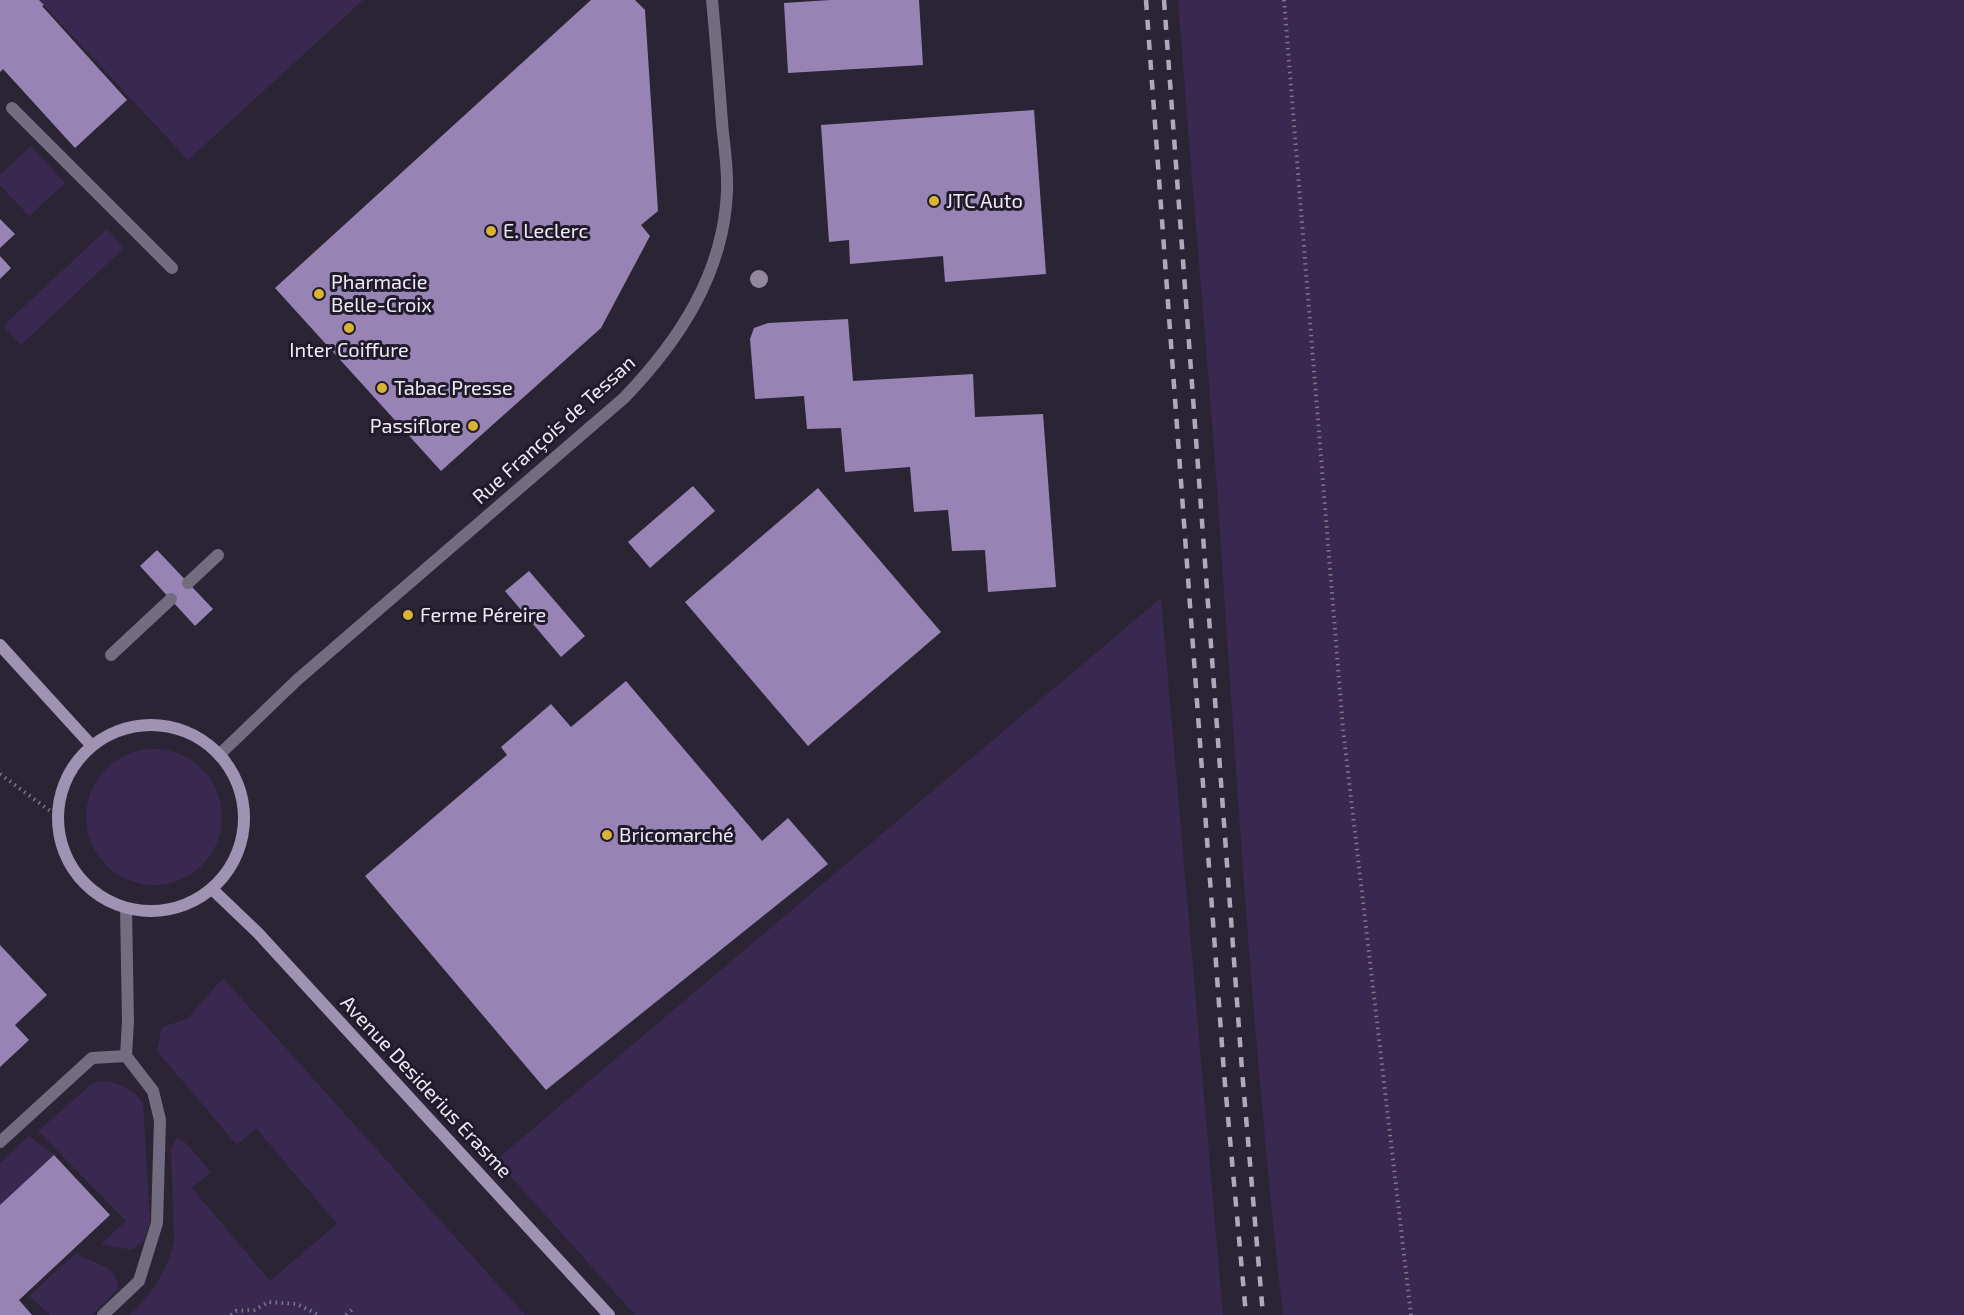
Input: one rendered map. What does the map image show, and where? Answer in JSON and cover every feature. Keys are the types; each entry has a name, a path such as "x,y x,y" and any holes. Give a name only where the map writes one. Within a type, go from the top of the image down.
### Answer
{"main road":[{"path":"0,645 92,746"},
{"path":"143,725 171,727 197,738 219,755 236,780 244,809 243,838 231,866 212,889 186,905 156,912 126,908 98,895 76,874 62,846 57,816 62,789 70,774 92,746 116,731 143,725"},
{"name":"Avenue Desiderius Erasme","path":"212,889 258,933 609,1315"}],"street":[{"name":"Rue François de Tessan","path":"219,755 297,680 624,398 652,369 676,337 708,276 716,252 726,205 726,175 712,0"},
{"path":"12,108 172,268"},
{"path":"188,583 218,555"},
{"path":"111,655 171,599"},
{"path":"103,1315 139,1281 157,1223 160,1120 153,1091 126,1056 128,1021 126,908"},
{"path":"0,1142 92,1058 126,1056"}],"path":[{"path":"1284,0 1343,729 1411,1315"},
{"path":"0,774 57,816"},
{"path":"231,1315 236,1311 254,1310 269,1302 297,1304 319,1315"},
{"path":"346,1315 355,1307"}],"shaded area":[{"path":"39,0 363,0 188,160"},
{"path":"1178,0 1964,0 1964,1315 1283,1315 1262,1109 1217,489"},
{"path":"31,146 65,183 29,216 0,185 0,175"},
{"path":"107,229 124,248 21,345 3,326"},
{"path":"1161,598 1223,1315 635,1315 496,1160"},
{"path":"154,749 180,754 192,760 202,769 211,779 217,791 222,817 217,843 211,855 202,865 192,874 180,880 154,885 128,880 116,874 106,865 97,855 91,843 86,817 91,791 97,779 106,769 116,760 128,754"},
{"path":"223,978 525,1315 130,1315 146,1299 158,1281 174,1241 171,1148 177,1138 184,1141 211,1172 192,1188 270,1281 337,1224 256,1128 237,1145 157,1051 162,1027 187,1019"},
{"path":"107,1081 127,1088 143,1103 150,1223 144,1240 132,1250 101,1244 126,1221 38,1131 93,1083"},
{"path":"29,1136 54,1155 0,1205 0,1163"},
{"path":"76,1253 109,1269 117,1280 118,1289 92,1315 50,1315 29,1296"}],"building":[{"path":"0,0 39,0 127,100 75,148 3,69 0,72"},
{"name":"E. Leclerc","path":"591,0 635,0 645,10 658,211 641,225 650,236 601,328 441,471 275,288"},
{"path":"830,0 919,0 923,65 788,73 784,3"},
{"path":"1034,110 1046,274 945,282 943,256 850,264 849,240 829,242 821,125"},
{"path":"0,219 15,234 0,248"},
{"path":"0,256 11,268 0,279"},
{"path":"848,319 853,381 973,374 975,417 1043,414 1056,587 988,592 985,550 952,551 948,510 914,512 910,467 845,472 841,428 807,429 804,396 755,399 750,339 754,328 768,323"},
{"path":"693,486 715,511 650,568 628,542"},
{"path":"818,488 941,632 808,746 685,602"},
{"path":"157,550 213,609 195,626 140,566"},
{"path":"529,571 585,636 561,657 505,591"},
{"path":"626,681 762,841 788,818 828,864 546,1090 365,876 507,755 501,747 551,704 571,727"},
{"path":"0,945 47,995 15,1025 29,1040 0,1067"},
{"path":"54,1155 110,1215 19,1300 32,1315 0,1315 0,1205"}],"railway":[{"path":"1146,0 1224,1073 1246,1315"},
{"path":"1164,0 1242,1070 1263,1315"}],"place":[{"name":"JTC Auto","path":"934,201"},
{"name":"E. Leclerc","path":"491,231"},
{"name":"Pharmacie Belle-Croix","path":"319,294"},
{"name":"Inter Coiffure","path":"349,328"},
{"name":"Tabac Presse","path":"382,388"},
{"name":"Passiflore","path":"473,426"},
{"name":"Ferme Péreire","path":"408,615"},
{"name":"Bricomarché","path":"607,835"}]}
